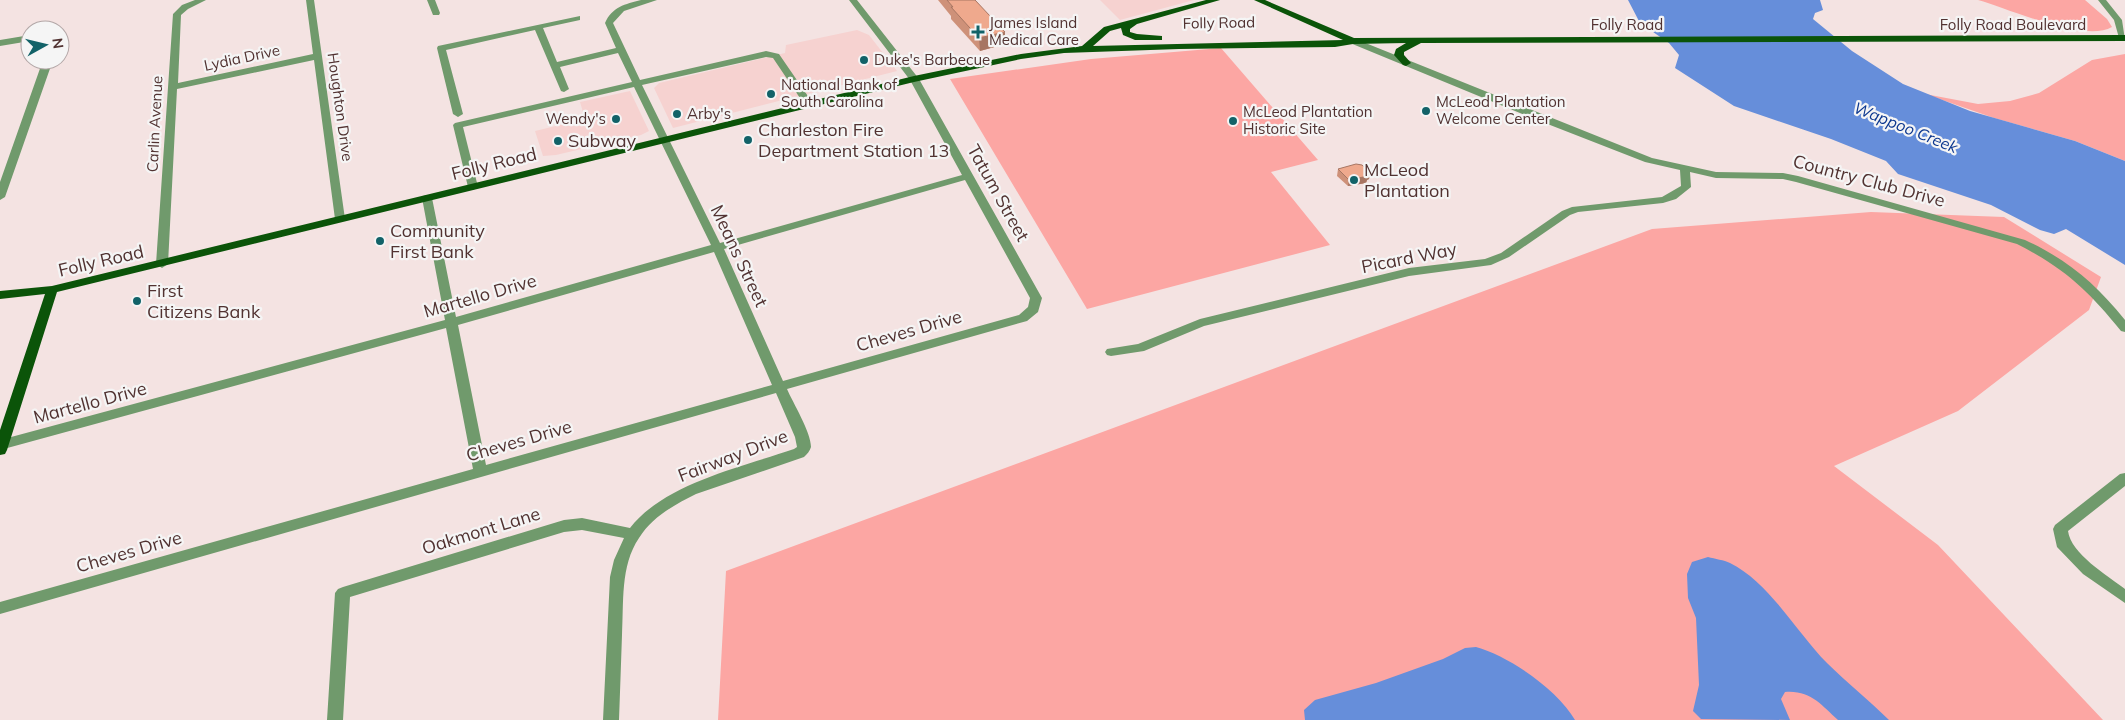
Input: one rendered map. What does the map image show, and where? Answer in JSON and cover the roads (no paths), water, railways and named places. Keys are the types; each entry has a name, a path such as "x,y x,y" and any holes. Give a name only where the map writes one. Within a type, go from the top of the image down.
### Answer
{"main road":[{"path":"1086,49 1107,29 1216,0"},
{"path":"1258,0 1353,41"},
{"path":"1134,22 1125,28 1129,36 1167,39"},
{"name":"Folly Road","path":"1086,49 1102,43 1167,39 1330,37 1353,41"},
{"name":"Folly Road Boulevard","path":"1902,39 2124,38"},
{"name":"Folly Road","path":"0,295 52,290 914,79 1032,55 1086,49 1105,50 1196,44 1335,44 1353,41 1902,39"},
{"path":"1406,63 1399,55 1399,51 1403,47 1432,40"},
{"path":"0,447 52,290"}],"street":[{"name":"Carlin Avenue","path":"162,264 177,14 185,7 202,0"},
{"name":"Houghton Drive","path":"310,0 340,219"},
{"path":"431,0 436,13"},
{"name":"Means Street","path":"653,0 632,5 612,14 609,23 636,84 717,248 780,388"},
{"name":"Tatum Street","path":"852,0 914,79 1036,298"},
{"path":"2102,0 2118,20 2124,38"},
{"path":"458,114 441,48 578,18"},
{"path":"538,27 564,90"},
{"path":"0,43 20,40"},
{"name":"Country Club Drive","path":"1353,41 1530,114 1640,156 1685,169 1716,175 1798,178 2020,242 2042,252 2082,278 2125,328"},
{"path":"554,66 621,50"},
{"path":"473,188 458,125 771,54 776,56 809,105"},
{"name":"Lydia Drive","path":"172,87 318,56"},
{"path":"0,197 44,70"},
{"name":"Picard Way","path":"1111,352 1140,348 1200,323 1409,272 1487,262 1505,255 1566,212 1576,209 1672,198 1686,187 1685,169"},
{"name":"Martello Drive","path":"0,447 969,176"},
{"path":"427,198 480,471"},
{"name":"Cheves Drive","path":"0,608 1023,318 1034,309 1036,298"},
{"name":"Fairway Drive","path":"612,720 617,577 622,554 633,534 649,516 691,490 799,453 804,448 802,437 780,388"},
{"path":"2125,478 2060,529 2062,543 2082,563 2125,597"},
{"name":"Oakmont Lane","path":"335,720 343,593 564,526 582,524 633,534"}],"water":[{"name":"Wappoo Creek","path":"1628,0 1820,0 1823,10 1815,13 1813,19 1852,51 1903,84 1970,111 2075,141 2125,161 2125,265 2066,229 2054,234 2040,230 1991,205 1898,174 1886,161 1831,139 1734,106 1675,68 1679,55 1669,43 1640,23"},
{"path":"1708,557 1730,563 1757,582 1827,663 1889,720 1838,720 1809,696 1794,692 1785,692 1781,699 1790,720 1701,719 1693,711 1699,685 1696,618 1688,598 1687,574 1692,562"},
{"path":"1476,647 1503,658 1532,676 1557,697 1575,720 1305,720 1304,710 1315,700 1376,683 1443,659 1465,648"}],"place":[{"name":"James Island Medical Care","path":"978,32"},
{"name":"Duke's Barbecue","path":"864,60"},
{"name":"National Bank of South Carolina","path":"771,94"},
{"name":"McLeod Plantation Welcome Center","path":"1426,111"},
{"name":"Arby's","path":"677,114"},
{"name":"Wendy's","path":"616,119"},
{"name":"McLeod Plantation Historic Site","path":"1233,121"},
{"name":"Charleston Fire Department Station 13","path":"748,140"},
{"name":"Subway","path":"558,141"},
{"name":"McLeod Plantation","path":"1354,180"},
{"name":"Community First Bank","path":"380,241"},
{"name":"First Citizens Bank","path":"137,301"}]}
